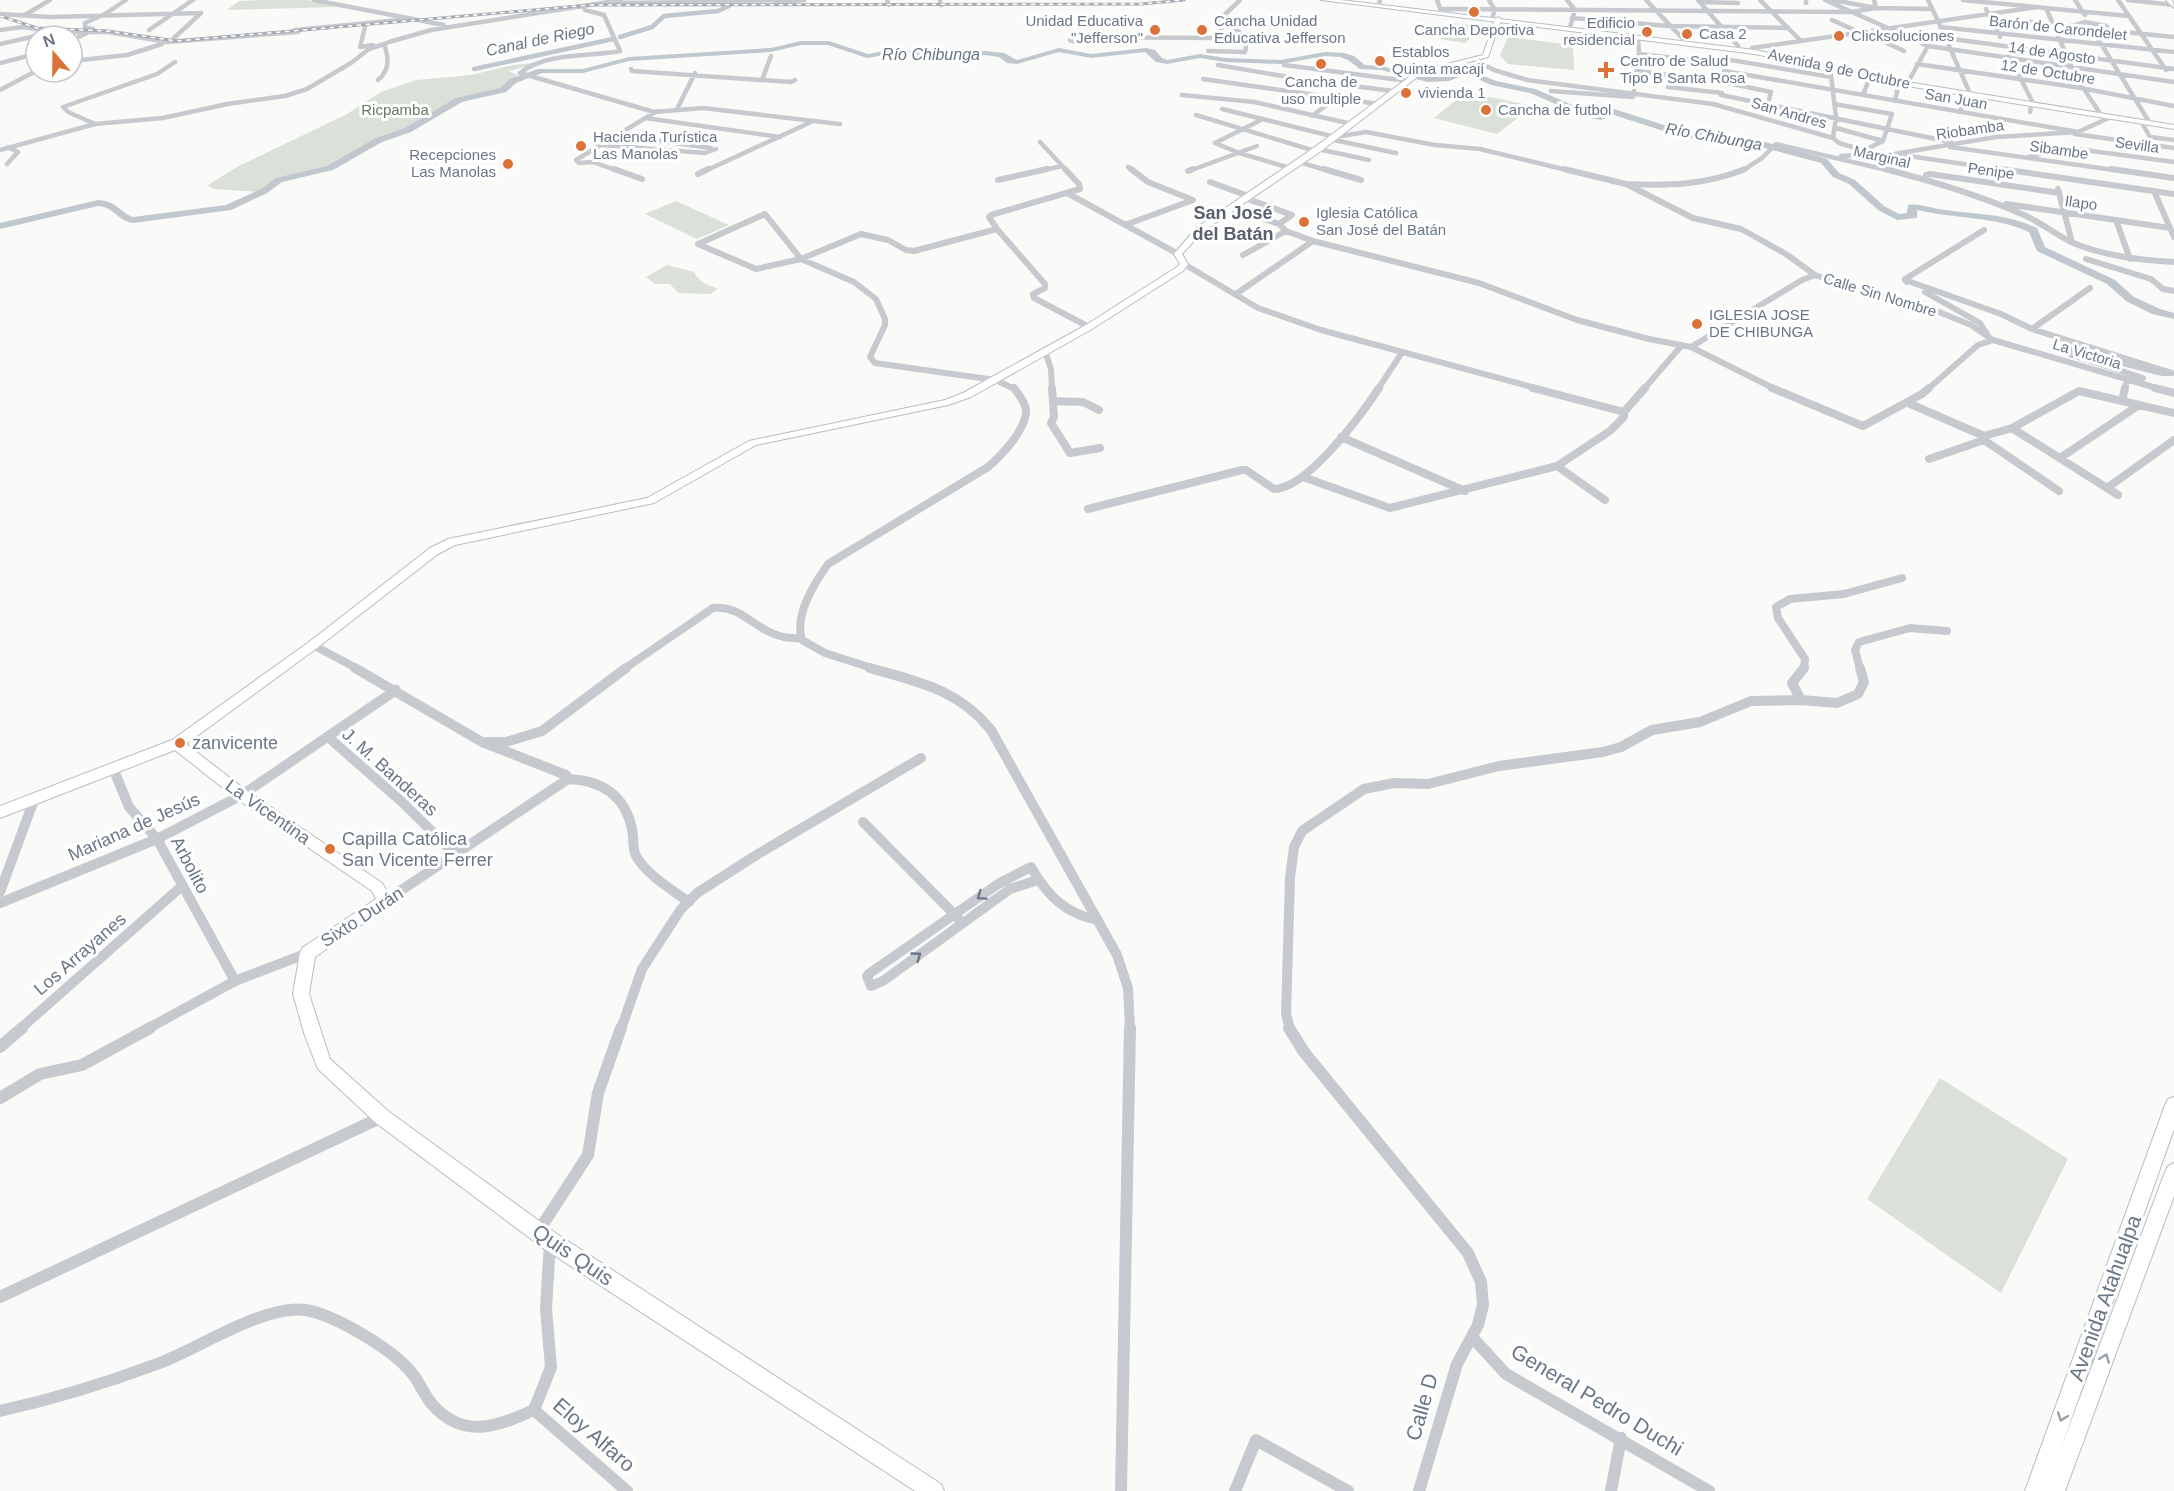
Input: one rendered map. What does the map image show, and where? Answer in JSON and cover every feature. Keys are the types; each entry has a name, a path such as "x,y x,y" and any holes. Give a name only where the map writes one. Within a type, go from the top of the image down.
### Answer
{"main road":[{"name":"Avenida 9 de Octubre","path":"1324,0 1496,17 1638,38 1677,40 1780,56 2032,106 2174,125"},
{"name":"Avenida 9 de Octubre","path":"1343,0 1379,2 1752,48 1905,82"},
{"name":"Avenida 9 de Octubre","path":"2032,106 2099,112 2145,121"}],"street":[{"path":"20,17 50,0"},
{"path":"84,35 94,30 85,28 85,23 105,14 126,0"},
{"path":"149,30 194,0"},
{"path":"314,0 350,9 456,27"},
{"path":"350,9 355,0"},
{"path":"697,0 707,2"},
{"path":"365,25 360,46 384,44 422,32 584,7 599,2 781,0"},
{"path":"735,5 804,0"},
{"path":"1079,43 1070,40 1075,38 1212,40 1220,38 1223,34 1218,21 1240,0"},
{"path":"1437,0 1441,10"},
{"path":"1284,65 1413,77 1480,60 1486,56 1496,17 1489,0"},
{"path":"1567,0 1575,10"},
{"path":"1646,0 1669,26 1677,40"},
{"path":"1760,0 1800,40"},
{"name":"14 de Agosto","path":"1826,0 1928,46 2174,82"},
{"path":"1833,0 1876,9"},
{"path":"1874,0 1876,9"},
{"path":"1928,0 1971,93 1959,112"},
{"path":"1963,0 2129,16"},
{"path":"2075,0 2090,23"},
{"path":"2118,0 2174,82"},
{"path":"2128,0 2173,4"},
{"path":"1699,1 1738,3"},
{"path":"1699,1 1738,46"},
{"path":"1982,1 2032,106"},
{"path":"584,7 585,10 604,15 620,51 550,61 520,70 522,75 654,112 703,108 814,120"},
{"path":"1752,48 1890,28 1939,24 2038,8"},
{"path":"2046,8 2064,55 2080,88 2099,112"},
{"path":"1496,17 1575,10 1851,12 1876,9 1932,9"},
{"path":"1570,27 1575,10"},
{"path":"1738,11 1760,33"},
{"path":"0,14 20,17 201,13 173,39 299,31"},
{"path":"1989,16 2073,26 2081,31 2096,34 2109,34 2114,31"},
{"path":"1208,51 1245,52 1247,45 1243,36 1221,17"},
{"path":"1572,18 1669,26 1788,28"},
{"path":"365,25 410,19"},
{"path":"0,20 23,27"},
{"path":"84,60 128,55 167,42 418,20"},
{"path":"1832,20 1904,51"},
{"path":"2073,26 2078,23 2090,23 2106,26 2114,31 2174,37"},
{"name":"Barón de Carondelet","path":"1939,24 1998,34 2174,52"},
{"path":"0,30 23,27"},
{"path":"84,32 108,32 167,42"},
{"path":"2096,34 2135,98 2173,178"},
{"path":"1551,91 1633,97 1639,54 1638,38"},
{"path":"1945,38 2174,69"},
{"path":"0,44 24,39"},
{"path":"378,80 388,68 388,54 384,44"},
{"path":"0,150 95,124 163,118 227,104 285,96 324,80 377,45"},
{"path":"1895,101 1928,46"},
{"path":"1720,106 1726,48"},
{"path":"1639,54 1779,68 1831,77"},
{"path":"762,79 771,56"},
{"path":"1778,80 1780,56"},
{"path":"0,63 24,57"},
{"name":"San Andres","path":"1480,60 1494,70 1527,80 1720,106 1833,138 1839,143 1880,155"},
{"path":"95,124 68,112 63,107 140,78 157,74 175,62"},
{"name":"12 de Octubre","path":"1917,64 2080,88 2174,106"},
{"path":"1218,65 1306,81 1393,91"},
{"path":"1830,67 1836,117 1833,138"},
{"path":"694,74 634,68 631,70 762,79 795,80 762,79"},
{"path":"1290,91 1325,69"},
{"path":"1241,101 1243,85 1253,71"},
{"path":"1637,71 1723,82 1771,92 1768,104"},
{"name":"San Juan","path":"1724,71 2078,132"},
{"path":"678,107 694,74"},
{"path":"0,90 24,77"},
{"path":"1178,254 1198,230 1333,138 1413,77"},
{"path":"1203,79 1378,104"},
{"path":"1863,95 1868,82"},
{"path":"1668,87 1722,94 1956,143"},
{"path":"1182,95 1241,101 1352,124"},
{"path":"1312,116 1336,98"},
{"path":"1756,116 1758,102"},
{"path":"1834,104 1892,114 1883,141 1865,150"},
{"path":"642,179 593,162 579,163 576,160 654,112 678,107 705,105 814,120"},
{"path":"1792,127 1794,108"},
{"path":"1222,109 1396,153"},
{"path":"1196,115 1316,150 1369,160"},
{"name":"Riobamba","path":"1829,156 1894,154 1956,143 2078,132 2110,120 2111,117"},
{"path":"645,118 780,137"},
{"path":"1263,119 1245,130 1214,142 1239,153 1290,168"},
{"path":"698,174 814,120"},
{"path":"1836,128 1883,141"},
{"name":"Calle Sin Nombre","path":"1333,138 1366,132 1426,143 1480,149 1626,184 1693,218 1741,229 1786,254 1815,275 1864,292 1939,312 1971,326 1990,338"},
{"path":"2067,133 2174,148"},
{"path":"602,145 705,153 716,149 617,135"},
{"path":"2152,137 2174,140"},
{"path":"1040,142 1079,184 1080,189 991,215 990,219 1045,284 1045,288 1033,294 1034,298 1089,327"},
{"path":"0,143 18,154 11,157 7,164"},
{"name":"Marginal","path":"1626,184 1678,186 1721,178 1765,158 1781,144 1925,179 2033,219 2072,242 2130,259 2174,262"},
{"path":"1188,171 1257,146"},
{"name":"Sibambe","path":"1941,146 2173,178"},
{"name":"Sevilla","path":"2027,158 2060,147 2174,162"},
{"path":"2087,150 2100,184"},
{"path":"1894,154 2174,194"},
{"path":"1299,162 1361,180"},
{"path":"1956,163 1958,179"},
{"path":"998,180 1062,166"},
{"path":"1125,225 1193,200 1148,182 1128,166"},
{"name":"Penipe","path":"1925,179 1926,175 1930,174 2059,193"},
{"path":"2055,178 2072,242"},
{"path":"1210,182 1292,214 1280,224"},
{"path":"2154,191 2174,237"},
{"path":"1069,194 1178,254 1184,264 1258,308 1401,354 1623,412"},
{"name":"Ilapo","path":"1989,201 2170,228"},
{"path":"1231,207 1280,224 1286,231 1313,241 1479,283 1577,320 1649,339 1691,347 1776,390 1860,425 1865,425 1922,394 1978,345 1990,338 1980,323 1905,280"},
{"path":"795,638 810,596 828,564 988,467 1001,456 1016,435 1026,414 1024,402 1014,387 995,380 875,363 870,357 871,351 885,324 876,299 854,282 801,259 765,214 698,244 756,269 801,259 861,234 888,240 906,250 915,251 997,229"},
{"path":"2116,220 2130,259"},
{"path":"1905,280 1984,230"},
{"path":"1243,255 1286,231"},
{"path":"1236,294 1313,241"},
{"path":"2086,259 2151,279 2166,290 2174,291"},
{"path":"0,812 177,744 313,645 434,550 452,542 650,501 753,443 948,402 995,380 1089,327 1180,269 1184,264"},
{"path":"1691,347 1802,280 1815,275"},
{"path":"1905,280 2001,314 2032,329 2169,370 2172,373 2162,373 2068,349 2064,350 2174,387"},
{"path":"2032,329 2090,288"},
{"name":"La Victoria","path":"1990,338 2174,393"},
{"path":"1303,477 1390,508 1465,491 1557,466 1610,431 1624,417 1623,412 1682,345"},
{"path":"1046,351 1051,369 1054,417 1051,423 1070,453 1100,448"},
{"path":"1088,509 1242,470 1246,470 1274,489 1279,489 1303,477 1356,422 1401,354"},
{"path":"2122,401 2127,380"},
{"path":"1929,459 2012,428 2079,391 2174,413"},
{"path":"1053,401 1083,402 1099,410"},
{"path":"1908,403 1984,438 2059,490"},
{"path":"2060,458 2139,405"},
{"path":"2012,428 2118,495"},
{"path":"1341,437 1465,491"},
{"path":"2107,488 2174,441"},
{"path":"1557,466 1605,500"},
{"path":"1801,700 1792,683 1804,669 1805,659 1778,618 1776,607 1782,601 1842,595 1902,578"},
{"path":"482,742 506,742 542,731 649,651 713,608 719,607 729,609 773,636 795,638 825,653 941,689 960,700 983,719 996,738 1117,955 1128,988 1131,1055 1120,1491"},
{"name":"Calle D","path":"1419,1491 1457,1364 1472,1337 1484,1305 1481,1282 1468,1253 1334,1090 1290,1031 1286,1014 1290,878 1294,847 1302,831 1364,789 1394,783 1428,784 1498,766 1603,752 1622,747 1652,730 1700,722 1751,701 1801,700 1837,703 1858,694 1864,682 1855,650 1859,642 1910,628 1947,631"},
{"path":"313,645 396,690 482,742 515,756 550,766 566,775 568,779 582,778 608,789 622,802 628,813 634,854 644,869 688,902"},
{"name":"Mariana de Jesús","path":"0,903 157,839 242,795 396,690"},
{"name":"J. M. Banderas","path":"328,737 401,801 457,856"},
{"name":"La Vicentina","path":"177,744 242,795 377,887 385,901"},
{"path":"0,1411 54,1399 138,1371 180,1355 262,1317 284,1310 306,1310 360,1334 410,1369 431,1404 451,1422 471,1428 501,1425 534,1410 551,1367 546,1309 544,1237 588,1155 598,1093 642,969 681,909 698,893 758,854 921,758"},
{"name":"Arbolito","path":"113,768 129,807 157,839 235,981"},
{"name":"Sixto Durán","path":"0,1098 40,1074 82,1065 235,981 308,953 559,788 568,779"},
{"path":"0,892 34,800"},
{"path":"863,822 963,923"},
{"path":"1038,880 1010,890 883,981 871,986 868,984 867,976 870,973 998,884 1031,867 1050,897 1064,909 1098,920"},
{"name":"Los Arrayanes","path":"0,1047 182,886"},
{"name":"Quis Quis","path":"308,953 301,994 312,1036 324,1064 382,1117 544,1237 934,1491"},
{"name":"Avenida Atahualpa","path":"2035,1491 2174,1105"},
{"path":"0,1297 382,1117"},
{"name":"Avenida Atahualpa","path":"2055,1491 2174,1172"},
{"path":"2146,1182 2167,1194"},
{"name":"General Pedro Duchi","path":"1472,1337 1506,1374 1621,1438 1709,1491"},
{"name":"Eloy Alfaro","path":"534,1410 627,1491"},
{"path":"1611,1491 1621,1438"},
{"path":"1235,1491 1253,1443 1260,1441 1348,1491"}],"green space":[{"path":"308,0 338,7 227,10 239,1"},
{"path":"1450,23 1484,26 1475,31 1472,37 1468,37 1470,39 1465,43 1440,39"},
{"path":"1508,37 1573,45 1574,70 1508,64 1500,55"},
{"name":"Ricpamba","path":"542,62 509,71 522,78 510,81 504,90 453,102 406,129 369,143 328,168 277,180 258,192 214,189 208,185 237,167 347,114 381,92 416,80 471,75 513,65"},
{"name":"Cancha de futbol","path":"1466,92 1533,106 1497,134 1434,118"},
{"path":"676,201 729,225 697,239 645,214"},
{"path":"667,265 694,272 701,281 718,289 710,294 678,293 670,284 655,284 646,277"},
{"path":"1940,1078 2068,1159 2001,1293 1867,1199"}],"waterway":[{"name":"Canal de Riego","path":"620,37 652,27 664,16 718,11 729,6"},
{"name":"Canal de Riego","path":"474,69 613,39"},
{"name":"Río Chibunga","path":"0,226 98,203 111,205 126,219 133,220 228,208 264,191 279,180 330,168 379,140 408,130 459,100 503,90 513,81 541,71 583,71 629,59 771,50 801,43 829,43 867,56 896,51 944,57 985,53 1001,55 1010,61 1017,62 1059,50 1091,56 1146,50 1152,52 1159,60 1167,62 1200,56 1225,60 1281,62 1325,54 1351,58 1363,67 1381,68 1428,80 1449,79 1467,71 1494,83 1532,91 1589,115 1601,117 1614,112 1682,134 1758,143 1824,161 1836,175 1852,182 1881,208 1897,217 1913,216 1911,207 1915,207 1942,213 2011,220 2033,230 2041,249 2111,282 2130,299 2156,312 2174,316"}],"railway":[{"path":"0,16 37,28 108,31 177,41 590,5 1141,4 1184,0"}],"place":[{"name":"Cancha Deportiva","path":"1474,12"},
{"name":"Unidad Educativa \"Jefferson\"","path":"1155,30"},
{"name":"Cancha Unidad Educativa Jefferson","path":"1202,30"},
{"name":"Edificio residencial","path":"1647,32"},
{"name":"Casa 2","path":"1687,34"},
{"name":"Clicksoluciones","path":"1839,36"},
{"name":"Establos Quinta macají","path":"1380,61"},
{"name":"Cancha de uso multiple","path":"1321,64"},
{"name":"Centro de Salud Tipo B Santa Rosa","path":"1606,70"},
{"name":"vivienda 1","path":"1406,93"},
{"name":"Cancha de futbol","path":"1486,110"},
{"name":"Hacienda Turística Las Manolas","path":"581,146"},
{"name":"Recepciones Las Manolas","path":"508,164"},
{"name":"Iglesia Católica San José del Batán","path":"1304,222"},
{"name":"IGLESIA JOSE DE CHIBUNGA","path":"1697,324"},
{"name":"zanvicente","path":"180,743"},
{"name":"Capilla Católica San Vicente Ferrer","path":"330,849"}],"district":[{"name":"San José del Batán","path":"1233,223"}]}
